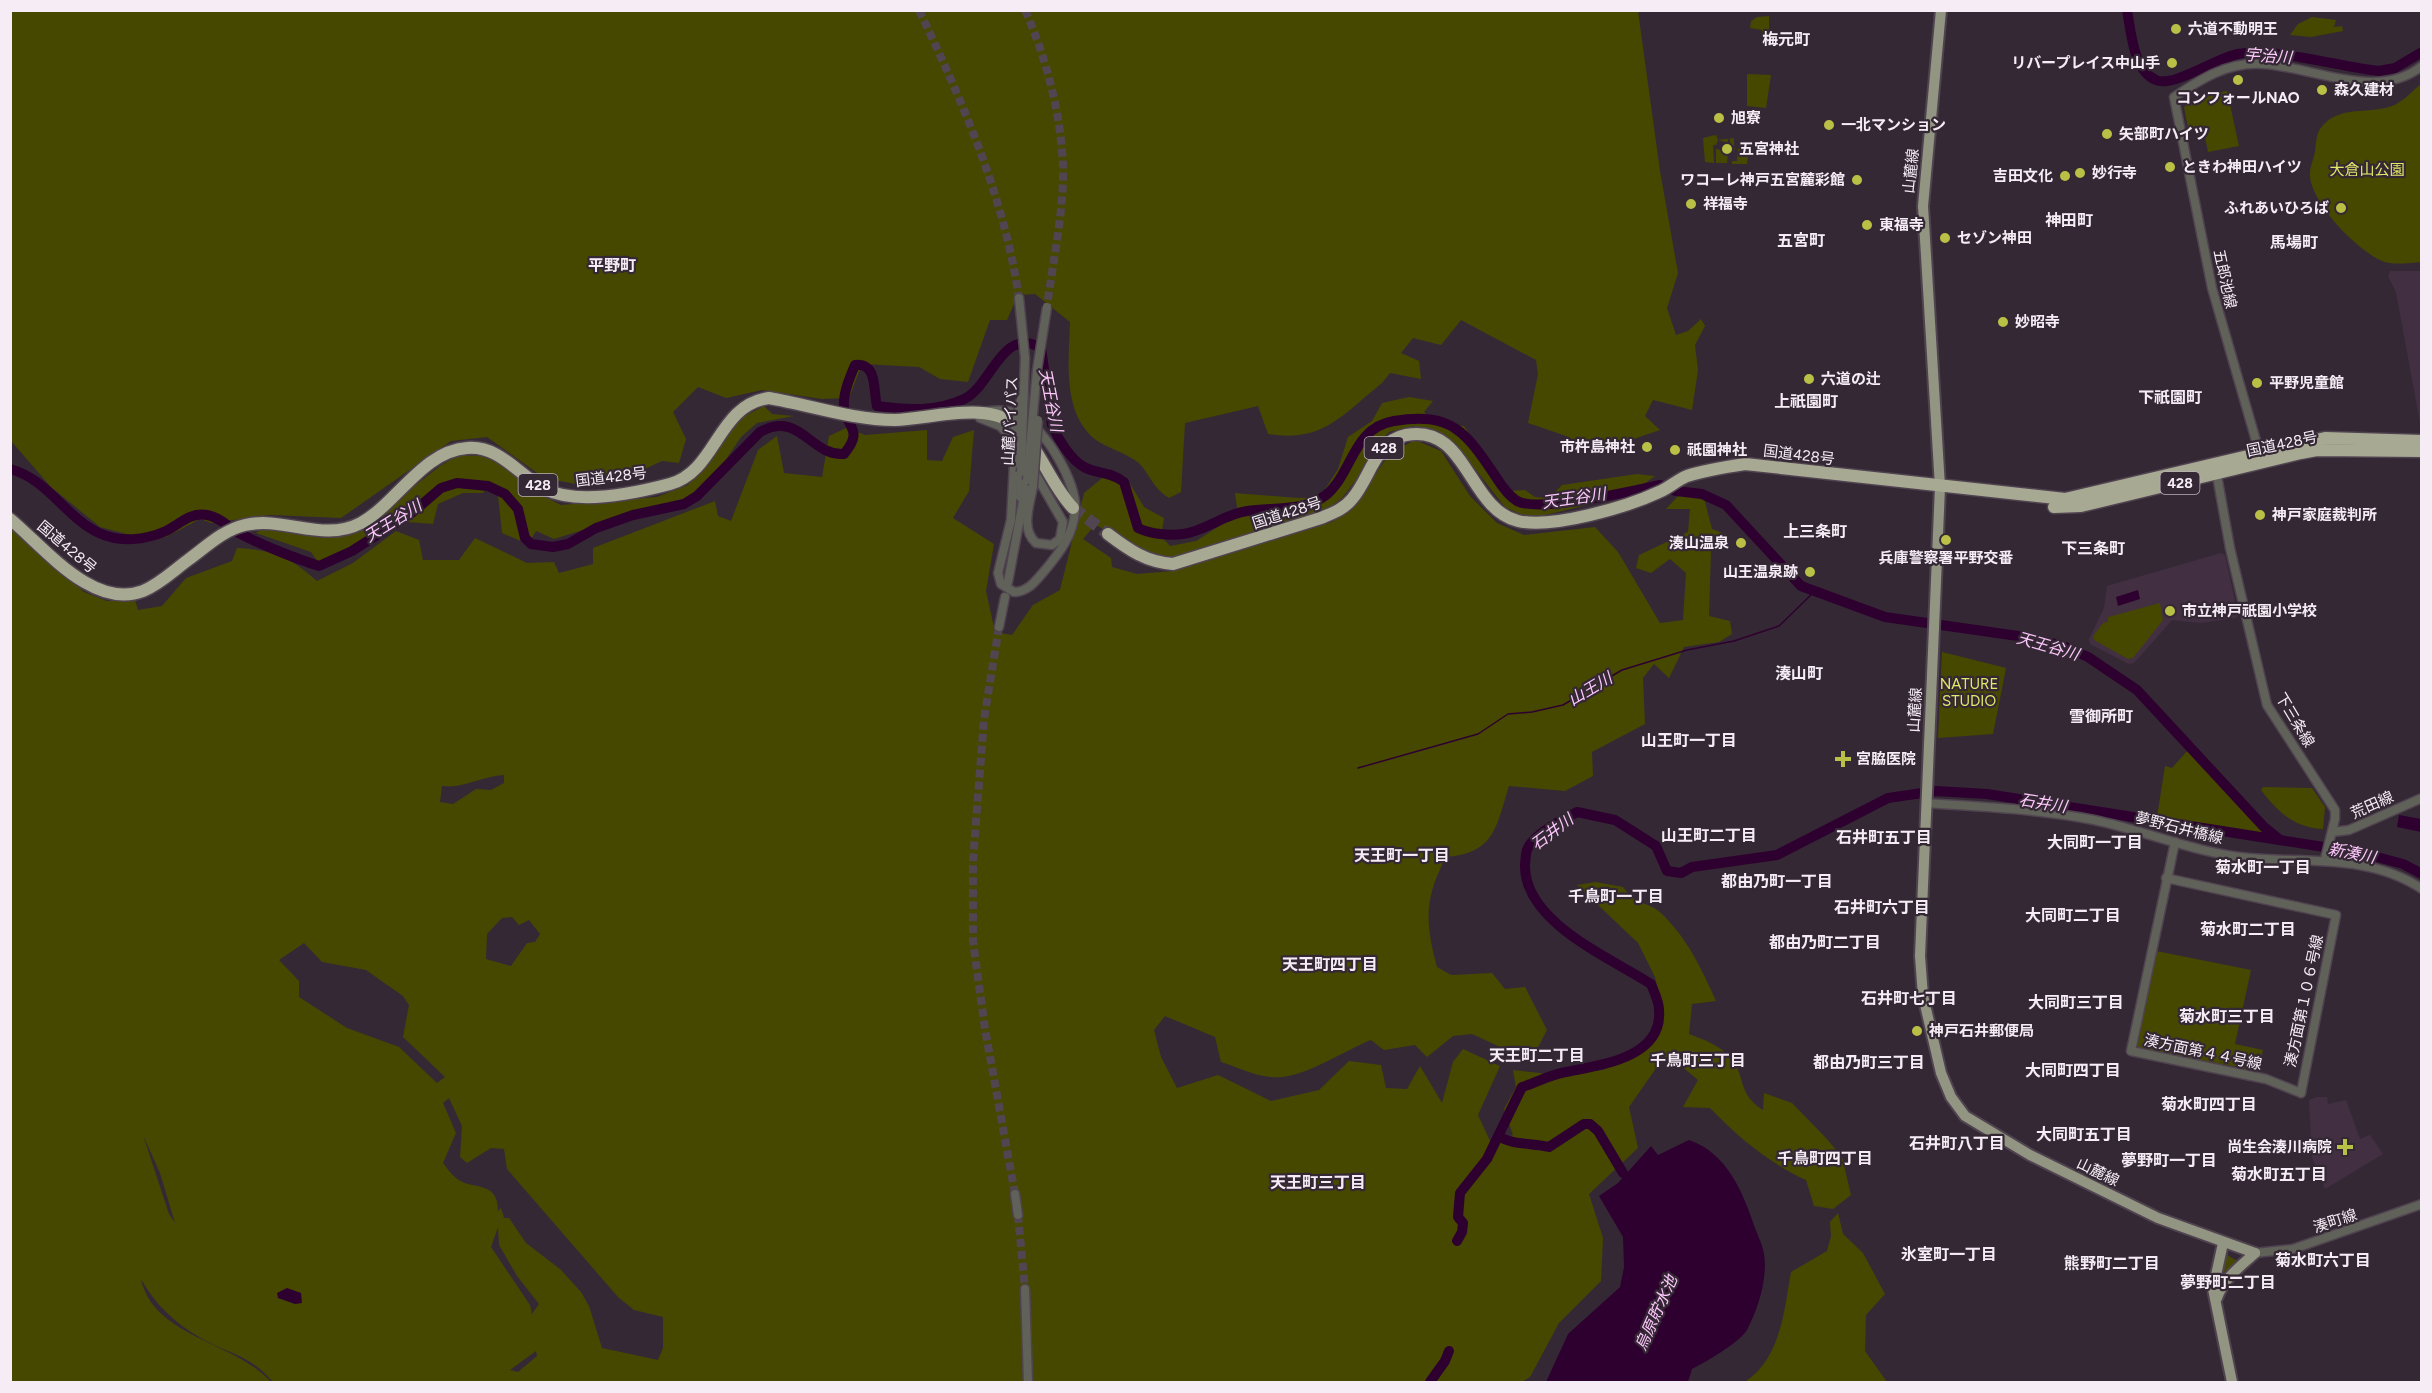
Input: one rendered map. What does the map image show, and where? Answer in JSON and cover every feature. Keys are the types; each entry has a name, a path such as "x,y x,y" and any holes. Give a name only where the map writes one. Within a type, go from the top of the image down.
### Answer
{"highway":[{"name":"国道428号","path":"10,519 83,582 113,593 130,594 150,588 218,537 236,527 259,523 316,531 350,527 370,517 436,460 466,448 496,454 544,489 572,497 608,495 672,484 692,473 734,415 756,400 769,398 854,416 907,419 971,413 997,416 1011,423 1026,439 1055,487 1073,508"},
{"name":"国道428号","path":"1108,534 1136,554 1154,562 1173,564 1311,521 1345,506 1387,445 1396,438 1415,434 1432,436 1455,452 1482,495 1515,520 1545,523 1575,518 1662,491 1673,483 1719,467 1745,464 1940,487 1962,496 2076,507 2261,458 2325,438 2421,441"},
{"name":"国道428号","path":"2261,458 2317,450 2421,451"}],"main road":[{"name":"山麓線","path":"1941,10 1923,206 1940,487 1920,956 1923,992 1941,1073 1951,1097 1974,1123 2010,1144 2158,1218 2255,1253"},
{"path":"2223,1243 2214,1276 2216,1301 2232,1383"},
{"path":"2216,1301 2221,1286 2255,1253"}],"street":[{"name":"五郎池線","path":"2261,458 2212,288 2174,97 2210,73 2231,67 2262,64 2341,78 2395,81 2421,66"},
{"name":"山麓バイパス","path":"1015,546 1026,374 1019,298"},
{"name":"山麓バイパス","path":"1008,582 1015,546 1034,482 1038,428 1036,390 1047,307"},
{"path":"971,413 1006,411 1028,420 1059,462 1074,493 1074,521 1062,549 1030,587 1014,592 1001,584 998,573 1011,520 1017,418 1026,374"},
{"path":"907,419 973,417 994,422 1017,442 1034,482 1063,522 1060,539 1052,545 1036,543 1027,528 1034,482"},
{"name":"下三条線","path":"2215,469 2267,705 2335,810 2326,856"},
{"path":"999,627 1005,597"},
{"name":"夢野石井橋線","path":"1926,794 2094,820 2175,842 2248,858 2326,856 2371,867 2421,889"},
{"name":"荒田線","path":"2332,832 2349,830 2421,798"},
{"name":"湊方面第４４号線","path":"2175,842 2131,1051 2266,1079 2301,1093"},
{"name":"湊方面第１０６号線","path":"2166,878 2336,915 2301,1093"},
{"path":"1015,1194 1018,1215"},
{"name":"湊町線","path":"2255,1253 2294,1249 2421,1204"},
{"path":"1025,1289 1028,1383"}],"shaded area":[{"path":"2390,271 2421,271 2421,428 2396,292 2388,276"},
{"name":"市立神戸祇園小学校","path":"2221,553 2225,555 2238,615 2236,618 2200,623 2172,620 2134,663 2129,664 2090,644 2089,639 2104,608 2107,586"},
{"name":"尚生会湊川病院","path":"2327,1097 2328,1104 2346,1100 2360,1139 2370,1135 2383,1154 2325,1189 2312,1157 2309,1100"}],"green space":[{"path":"10,11 1638,11 1660,171 1678,273 1667,308 1676,335 1688,331 1701,319 1705,326 1695,345 1698,370 1692,410 1653,400 1645,416 1660,430 1595,452 1566,436 1528,423 1538,374 1536,360 1461,320 1441,345 1413,338 1401,353 1419,361 1421,379 1390,373 1382,383 1343,416 1318,430 1287,436 1268,434 1258,406 1185,423 1181,492 1169,498 1136,461 1099,442 1087,431 1078,418 1070,387 1070,322 1035,294 1018,295 1007,320 990,320 968,382 940,379 919,367 862,364 849,398 822,399 762,390 726,398 698,387 673,412 686,439 679,463 662,461 621,480 586,486 544,478 487,437 451,441 341,518 270,515 211,523 200,519 166,537 130,535 100,527 51,487 11,441"},
{"path":"1769,16 1769,40 1762,39 1762,30 1750,28 1751,21 1757,17"},
{"path":"2312,17 2336,20 2334,27 2342,26 2343,31 2311,37 2290,35 2298,24"},
{"path":"1747,74 1771,75 1766,108 1747,106"},
{"name":"大倉山公園","path":"2421,84 2421,262 2389,263 2363,249 2327,212 2312,185 2311,168 2318,134 2327,121 2344,113 2392,106"},
{"path":"2227,91 2239,146 2208,152 2203,127 2188,128 2184,107 2200,95"},
{"path":"1716,134 1718,140 1716,145 1713,145 1714,163 1705,162 1703,138 1715,135 1716,137"},
{"path":"1734,138 1734,146 1730,146 1730,139 1728,139 1727,146 1725,142 1718,140"},
{"path":"1744,145 1750,145 1747,164 1732,164 1732,161 1737,161 1738,149"},
{"path":"1727,148 1735,148 1733,153 1728,152 1727,163 1716,163 1716,149 1727,151"},
{"path":"1409,397 1433,401 1424,412 1436,424 1464,426 1508,491 1525,490 1535,497 1549,498 1562,485 1637,474 1655,476 1629,495 1537,517 1520,514 1505,507 1459,449 1446,437 1413,426 1389,432 1373,449 1356,480 1342,498 1326,510 1189,557 1165,559 1147,555 1127,539 1095,525 1083,539 1111,558 1112,567 1137,574 1173,571 1332,522 1351,510 1390,453 1415,440 1441,451 1470,496 1497,523 1524,535 1595,527 1618,552 1660,623 1683,620 1686,573 1670,559 1651,573 1636,568 1639,555 1688,532 1690,509 1666,509 1679,495 1693,491 1704,498 1712,529 1727,535 1724,543 1711,551 1709,616 1730,621 1732,634 1719,642 1684,647 1669,678 1654,664 1643,678 1645,724 1592,752 1593,776 1565,791 1509,786 1501,814 1484,844 1475,850 1446,857 1430,898 1430,937 1437,967 1451,975 1492,973 1505,989 1525,987 1547,1030 1534,1055 1511,1052 1472,1034 1453,1036 1427,1057 1415,1045 1384,1050 1371,1040 1308,1070 1282,1077 1271,1077 1221,1062 1215,1037 1165,1016 1154,1030 1161,1057 1177,1088 1218,1075 1271,1101 1319,1090 1349,1061 1381,1065 1386,1088 1407,1089 1420,1066 1442,1103 1453,1062 1463,1049 1500,1066 1478,1115 1491,1143 1513,1135 1504,1109 1516,1087 1513,1070 1558,1075 1603,1070 1638,1052 1656,1034 1662,1007 1655,977 1638,943 1577,885 1596,882 1623,887 1633,898 1656,909 1679,933 1693,954 1716,1001 1692,1004 1689,1034 1717,1046 1731,1058 1739,1071 1745,1091 1755,1104 1763,1110 1764,1093 1792,1103 1842,1157 1851,1195 1833,1209 1814,1206 1806,1180 1779,1166 1755,1149 1710,1108 1683,1107 1698,1080 1670,1057 1659,1064 1629,1107 1638,1148 1589,1194 1603,1238 1601,1281 1559,1323 1530,1377 1522,1382 273,1382 247,1360 210,1343 181,1325 159,1304 141,1279 149,1298 161,1314 178,1327 256,1368 271,1382 11,1382 10,528 84,592 107,601 135,600 138,610 162,606 186,578 232,561 237,548 281,556 317,581 353,563 396,531 419,540 423,560 459,560 475,538 527,563 554,562 559,573 593,564 593,548 715,501 718,516 731,521 758,450 777,436 784,473 822,477 829,436 846,428 865,435 927,430 927,460 942,461 953,437 974,430 969,491 953,518 994,544 986,591 995,632 1012,635 1033,605 1060,590 1084,493 1107,474 1126,477 1144,507 1164,518 1161,536 1170,546 1196,541 1238,514 1235,493 1298,498 1320,497 1338,469 1348,437 1372,421 1382,403","holes":["504,775 504,783 491,790 476,789 453,804 440,802 442,786 457,786","512,917 519,925 529,920 540,934 535,942 527,943 511,966 486,959 487,934 502,918","304,943 322,962 366,970 403,996 409,1005 403,1037 445,1077 437,1083 399,1047 347,1028 299,997 299,981 279,960","449,1098 462,1126 460,1157 467,1163 491,1148 504,1149 507,1169 618,1297 634,1310 663,1317 663,1348 658,1360 602,1348 589,1306 581,1292 560,1269 526,1243 509,1218 504,1218 501,1208 498,1211 494,1194 483,1187 462,1182 443,1163 456,1133 443,1103","143,1135 160,1173 175,1223 169,1214","498,1227 499,1245 517,1276 539,1304 532,1314 530,1305 491,1247","536,1351 537,1356 518,1372 510,1370"]},
{"path":"764,406 772,414 794,416 757,423 741,437 715,476 690,503 647,510 554,539 536,531 528,544 502,533 498,496 489,483 483,493 463,493 438,504 433,524 395,521 333,563 318,562 311,552 256,533 263,528 327,538 357,531 440,466 459,455 485,456 505,467 529,489 561,505 657,497 688,485 743,417"},
{"path":"2160,603 2163,620 2133,658 2128,659 2094,640 2093,636 2103,623 2108,622 2108,617"},
{"name":"NATURE STUDIO","path":"1942,652 2006,668 1993,734 1938,738"},
{"path":"2188,750 2268,834 2157,817 2165,766 2172,768"},
{"path":"2263,787 2312,788 2325,807 2323,829 2303,825 2287,817 2267,798 2261,790"},
{"path":"2156,951 2251,970 2235,1044 2263,1050 2258,1071 2139,1048 2137,1044"},
{"path":"1838,1213 1843,1234 1863,1253 1885,1294 1866,1315 1865,1351 1887,1382 1745,1382 1757,1372 1774,1347 1783,1318 1791,1272 1827,1251 1831,1236 1830,1222"},
{"path":"2227,1255 2239,1262 2224,1272 2222,1270"}],"water":[{"path":"2138,590 2140,599 2118,606 2116,597"},
{"path":"2399,815 2421,819 2421,832 2397,827"},
{"path":"1689,1140 1714,1154 1732,1175 1745,1201 1763,1248 1765,1273 1755,1313 1747,1330 1730,1346 1692,1369 1688,1382 1546,1382 1568,1334 1620,1287 1624,1267 1623,1237 1599,1196 1618,1183 1651,1146 1658,1155"},
{"path":"287,1288 301,1293 302,1303 295,1304 278,1298 277,1293"}],"waterway":[{"name":"宇治川","path":"2127,10 2134,50 2142,68 2156,80 2173,80 2238,54 2288,55 2379,71 2395,68 2422,52"},
{"name":"天王谷川","path":"10,469 23,474 46,489 87,526 115,538 150,537 195,515 207,515 257,542 319,566 352,551 413,512 441,488 457,483 488,486 505,494 518,509 525,538 531,544 553,547 568,544 596,528 633,515 684,504 697,496 760,432 774,427 785,426 832,453 844,454 853,439 844,401 847,385 855,365 862,365 871,373 877,406 932,408 964,399 974,392 1007,351 1016,344 1028,343 1041,348 1052,425 1061,443 1084,467 1115,476 1124,482 1138,528 1143,530 1160,534 1183,534 1199,530 1239,513 1308,504 1326,495 1335,486 1354,452 1369,432 1380,425 1394,421 1431,419 1445,423 1467,438 1505,490 1517,501 1528,504 1565,503 1660,485 1676,491 1702,494 1726,505 1801,586 1885,617 2032,638 2063,646 2088,657 2137,690 2264,827 2280,840"},
{"name":"山王川","path":"1358,768 1478,734 1508,714 1532,712 1563,705 1622,670 1687,650 1734,641 1779,626 1814,592"},
{"name":"石井川","path":"1457,1241 1462,1232 1463,1223 1458,1217 1460,1193 1487,1159 1522,1087 1555,1075 1627,1056 1640,1049 1651,1039 1658,1026 1659,1007 1651,984 1592,950 1553,921 1538,904 1528,885 1525,865 1529,846 1547,829 1577,812 1615,820 1656,846 1667,871 1681,873 1692,867 1777,855 1888,798 1936,791 1987,794 2362,853 2403,864 2422,874"},
{"name":"烏原貯水池","path":"1499,1136 1516,1142 1549,1147 1584,1124 1590,1124 1598,1131 1623,1173"},
{"name":"石井川","path":"1430,1382 1445,1361 1449,1351"}],"tunnel":[{"path":"919,10 980,151 1003,223 1019,298"},
{"path":"1025,10 1040,47 1051,86 1062,146 1062,201 1047,307"},
{"path":"1073,508 1108,534"},
{"path":"999,627 984,719 973,861 973,941 985,1029 1015,1194"},
{"path":"1018,1215 1025,1289"}],"place":[{"name":"六道不動明王","path":"2176,29"},
{"name":"リバープレイス中山手","path":"2172,63"},
{"name":"コンフォールNAO","path":"2238,80"},
{"name":"森久建材","path":"2322,90"},
{"name":"旭寮","path":"1719,118"},
{"name":"一北マンション","path":"1829,125"},
{"name":"矢部町ハイツ","path":"2107,134"},
{"name":"五宮神社","path":"1727,149"},
{"name":"ときわ神田ハイツ","path":"2170,167"},
{"name":"妙行寺","path":"2080,173"},
{"name":"吉田文化","path":"2065,176"},
{"name":"ワコーレ神戸五宮麓彩館","path":"1857,180"},
{"name":"祥福寺","path":"1691,204"},
{"name":"ふれあいひろば","path":"2341,208"},
{"name":"東福寺","path":"1867,225"},
{"name":"セゾン神田","path":"1945,238"},
{"name":"妙昭寺","path":"2003,322"},
{"name":"六道の辻","path":"1809,379"},
{"name":"平野児童館","path":"2257,383"},
{"name":"市杵島神社","path":"1647,447"},
{"name":"祇園神社","path":"1675,450"},
{"name":"神戸家庭裁判所","path":"2260,515"},
{"name":"兵庫警察署平野交番","path":"1946,540"},
{"name":"湊山温泉","path":"1741,543"},
{"name":"山王温泉跡","path":"1810,572"},
{"name":"市立神戸祇園小学校","path":"2170,611"},
{"name":"宮脇医院","path":"1843,759"},
{"name":"神戸石井郵便局","path":"1917,1031"},
{"name":"尚生会湊川病院","path":"2345,1147"}],"district":[{"name":"梅元町","path":"1786,39"},
{"name":"神田町","path":"2069,220"},
{"name":"五宮町","path":"1801,240"},
{"name":"馬場町","path":"2294,242"},
{"name":"平野町","path":"612,265"},
{"name":"下祇園町","path":"2170,397"},
{"name":"上祇園町","path":"1806,401"},
{"name":"上三条町","path":"1815,531"},
{"name":"下三条町","path":"2093,548"},
{"name":"湊山町","path":"1799,673"},
{"name":"雪御所町","path":"2101,716"},
{"name":"山王町一丁目","path":"1689,740"},
{"name":"山王町二丁目","path":"1709,835"},
{"name":"石井町五丁目","path":"1884,837"},
{"name":"大同町一丁目","path":"2095,842"},
{"name":"天王町一丁目","path":"1402,855"},
{"name":"菊水町一丁目","path":"2263,867"},
{"name":"都由乃町一丁目","path":"1777,881"},
{"name":"千鳥町一丁目","path":"1616,896"},
{"name":"石井町六丁目","path":"1882,907"},
{"name":"大同町二丁目","path":"2073,915"},
{"name":"菊水町二丁目","path":"2248,929"},
{"name":"都由乃町二丁目","path":"1825,942"},
{"name":"天王町四丁目","path":"1330,964"},
{"name":"石井町七丁目","path":"1909,998"},
{"name":"大同町三丁目","path":"2076,1002"},
{"name":"菊水町三丁目","path":"2227,1016"},
{"name":"天王町二丁目","path":"1537,1055"},
{"name":"千鳥町三丁目","path":"1698,1060"},
{"name":"都由乃町三丁目","path":"1869,1062"},
{"name":"大同町四丁目","path":"2073,1070"},
{"name":"菊水町四丁目","path":"2209,1104"},
{"name":"大同町五丁目","path":"2084,1134"},
{"name":"石井町八丁目","path":"1957,1143"},
{"name":"千鳥町四丁目","path":"1825,1158"},
{"name":"夢野町一丁目","path":"2169,1160"},
{"name":"菊水町五丁目","path":"2279,1174"},
{"name":"天王町三丁目","path":"1318,1182"},
{"name":"氷室町一丁目","path":"1949,1254"},
{"name":"菊水町六丁目","path":"2323,1260"},
{"name":"熊野町二丁目","path":"2112,1263"},
{"name":"夢野町二丁目","path":"2228,1282"}],"water label":[{"name":"新湊川","path":"2352,853"}]}
